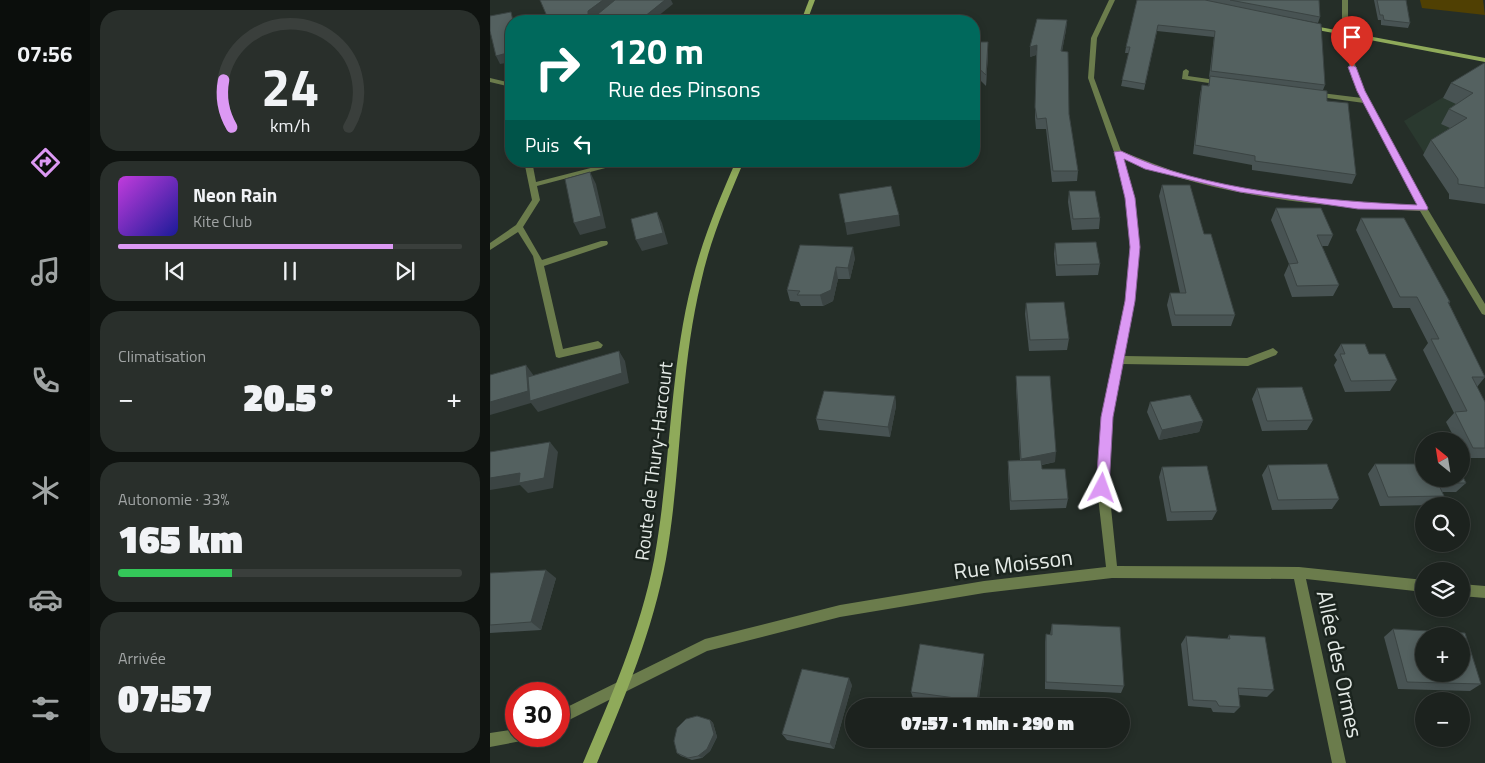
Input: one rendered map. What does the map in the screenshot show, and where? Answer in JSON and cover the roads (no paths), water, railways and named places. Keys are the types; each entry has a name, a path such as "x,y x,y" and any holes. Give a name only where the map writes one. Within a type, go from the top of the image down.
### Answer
{"street":[{"path":"806,15 812,0"},
{"path":"1112,0 1094,38 1092,78 1118,152 1130,198 1135,247 1130,301 1107,417 1102,488 1112,572"},
{"path":"1345,0 1347,34 1355,79 1423,208 1485,312"},
{"path":"1300,25 1485,60"},
{"path":"1186,71 1184,78 1231,84"},
{"path":"490,80 505,84"},
{"path":"1306,94 1366,101"},
{"path":"1118,152 1148,167 1240,189 1358,206 1423,208"},
{"path":"490,247 519,227 536,200 529,167"},
{"path":"533,186 605,167"},
{"name":"Route de Thury-Harcourt","path":"590,763 623,687 648,611 659,561 693,299 710,233 738,167"},
{"path":"519,227 537,256 559,354 598,345"},
{"path":"539,264 604,243"},
{"path":"1119,360 1248,362 1273,352"},
{"name":"Rue Moisson","path":"570,713 705,645 840,611 984,586 1112,572 1299,573 1415,585"},
{"name":"Allée des Ormes","path":"1299,573 1339,763"},
{"path":"1470,591 1485,592"},
{"path":"490,740 505,738"}]}
